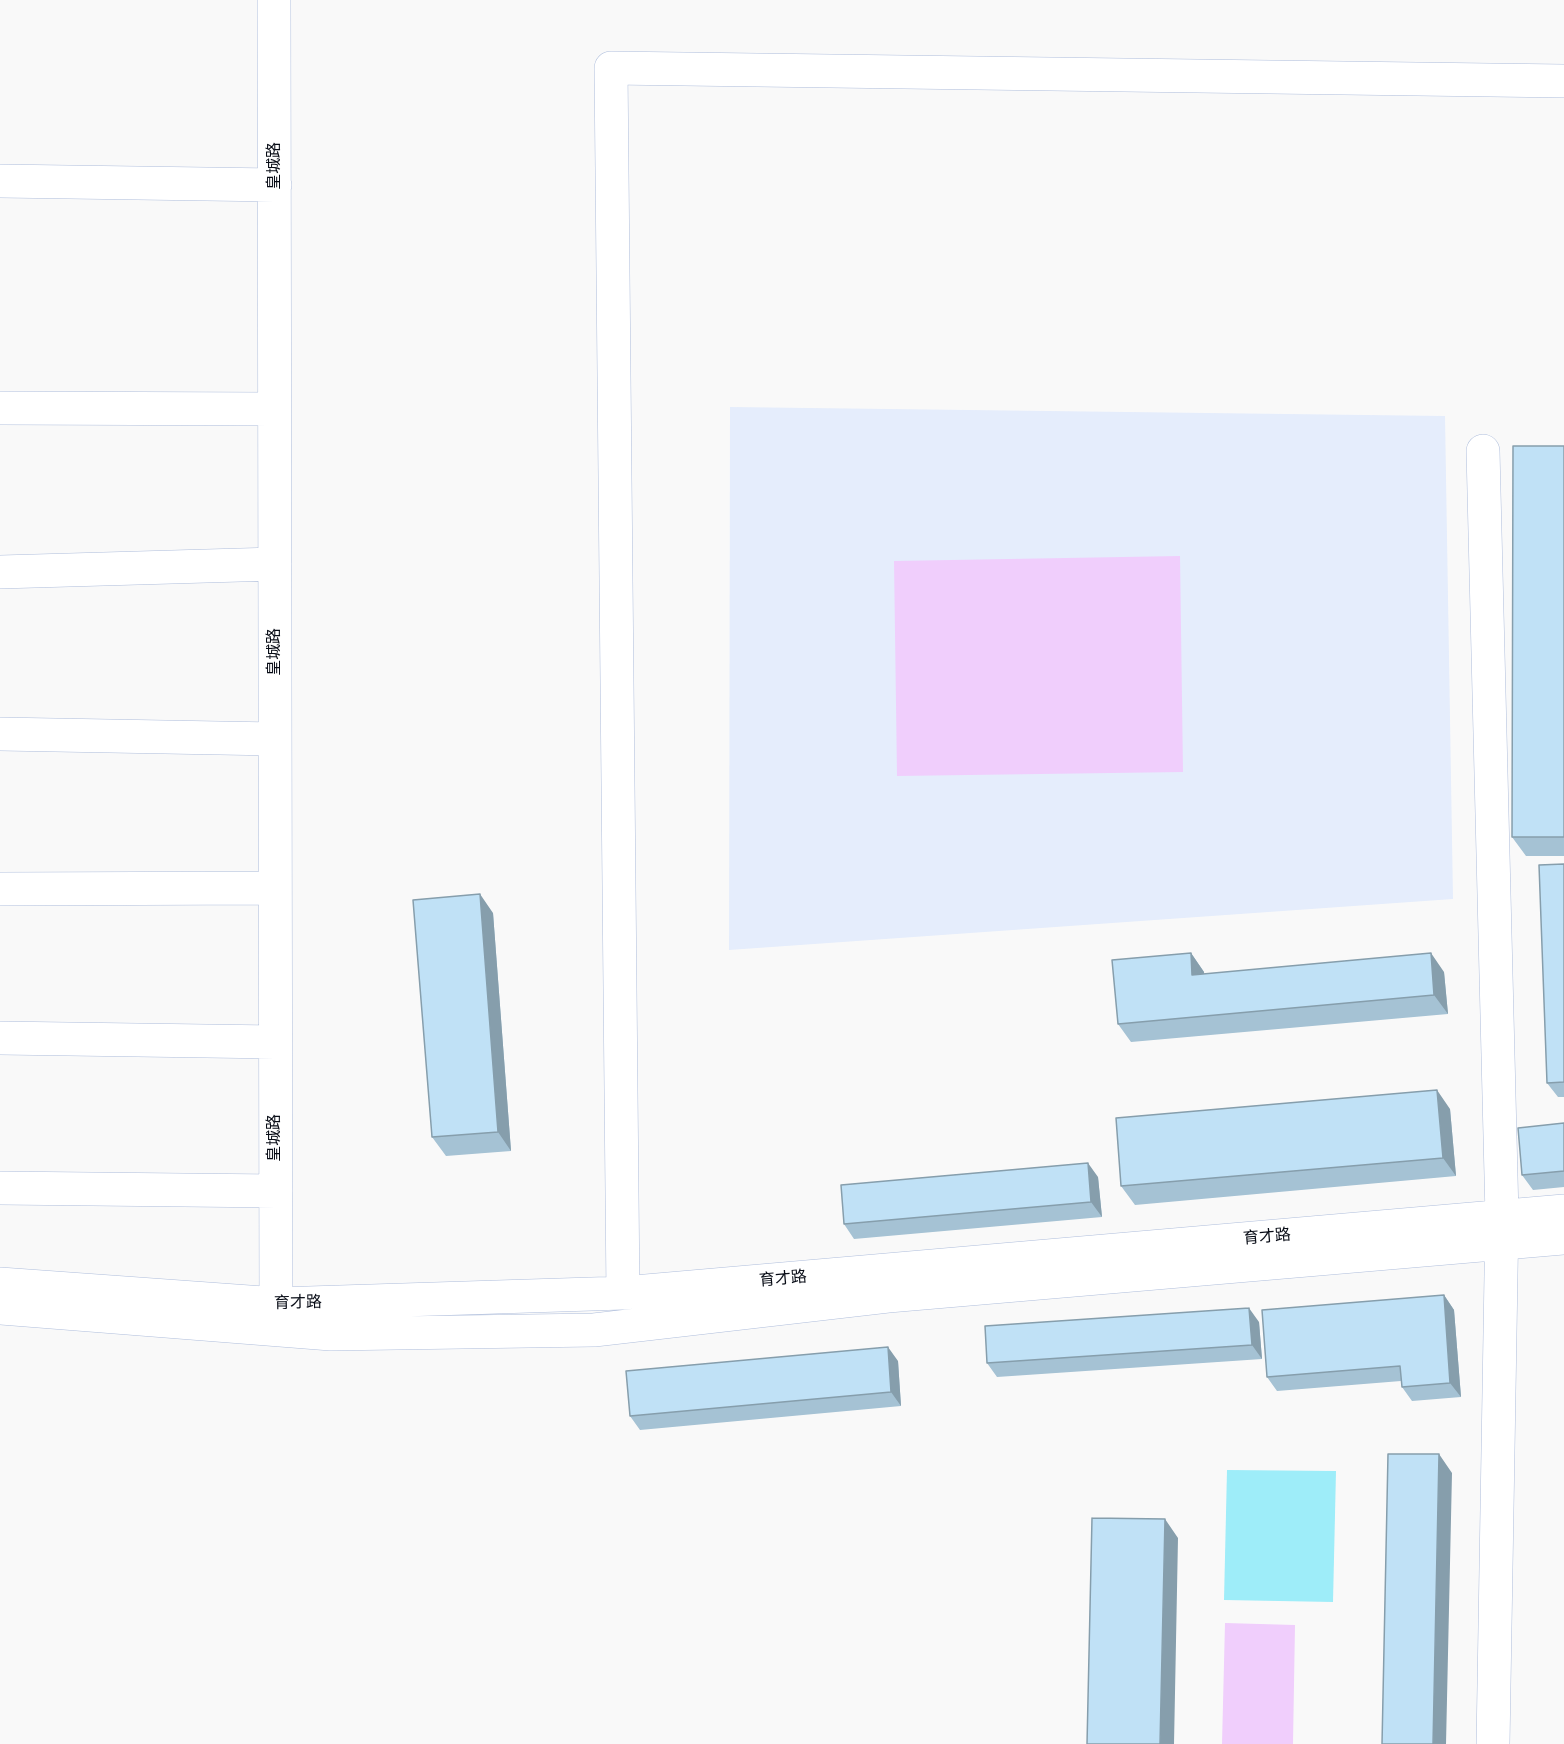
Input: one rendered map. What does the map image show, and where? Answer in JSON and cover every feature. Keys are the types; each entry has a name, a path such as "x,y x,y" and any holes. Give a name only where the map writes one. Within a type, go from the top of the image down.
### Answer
{"street":[{"name":"皇城路","path":"274,0 277,1317"},
{"path":"623,1293 611,68 1564,81"},
{"path":"0,181 275,185"},
{"path":"0,408 274,409"},
{"path":"1483,450 1501,1229 1493,1744"},
{"path":"0,572 275,564"},
{"path":"0,734 275,739"},
{"path":"0,889 275,888"},
{"path":"0,1038 275,1042"},
{"path":"0,1188 276,1191"},
{"name":"育才路","path":"0,1284 277,1317 1501,1229 1564,1211"},
{"path":"0,1308 277,1317 331,1334 594,1330 1501,1229 1564,1238"}],"shaded area":[{"path":"730,407 1445,416 1453,899 729,950"},
{"path":"1180,556 1183,772 897,776 894,561"},
{"path":"1225,1623 1295,1625 1293,1744 1222,1744"}],"water":[{"path":"1227,1470 1336,1471 1333,1602 1224,1600"}],"building":[{"path":"1513,446 1564,446 1564,837 1512,837"},
{"path":"1564,864 1564,1082 1547,1083 1539,865"},
{"path":"480,894 498,1132 432,1137 413,900"},
{"path":"1191,953 1192,975 1431,953 1434,995 1118,1024 1112,960"},
{"path":"1437,1090 1443,1158 1121,1186 1116,1118"},
{"path":"1564,1123 1564,1171 1522,1175 1518,1128"},
{"path":"1088,1163 1091,1202 844,1224 841,1185"},
{"path":"1444,1295 1450,1383 1402,1387 1400,1366 1267,1377 1262,1310"},
{"path":"1249,1308 1252,1345 987,1363 985,1326"},
{"path":"888,1347 891,1392 630,1416 626,1371"},
{"path":"1388,1454 1439,1454 1433,1744 1382,1744"},
{"path":"1092,1518 1165,1519 1160,1744 1087,1744"}]}
